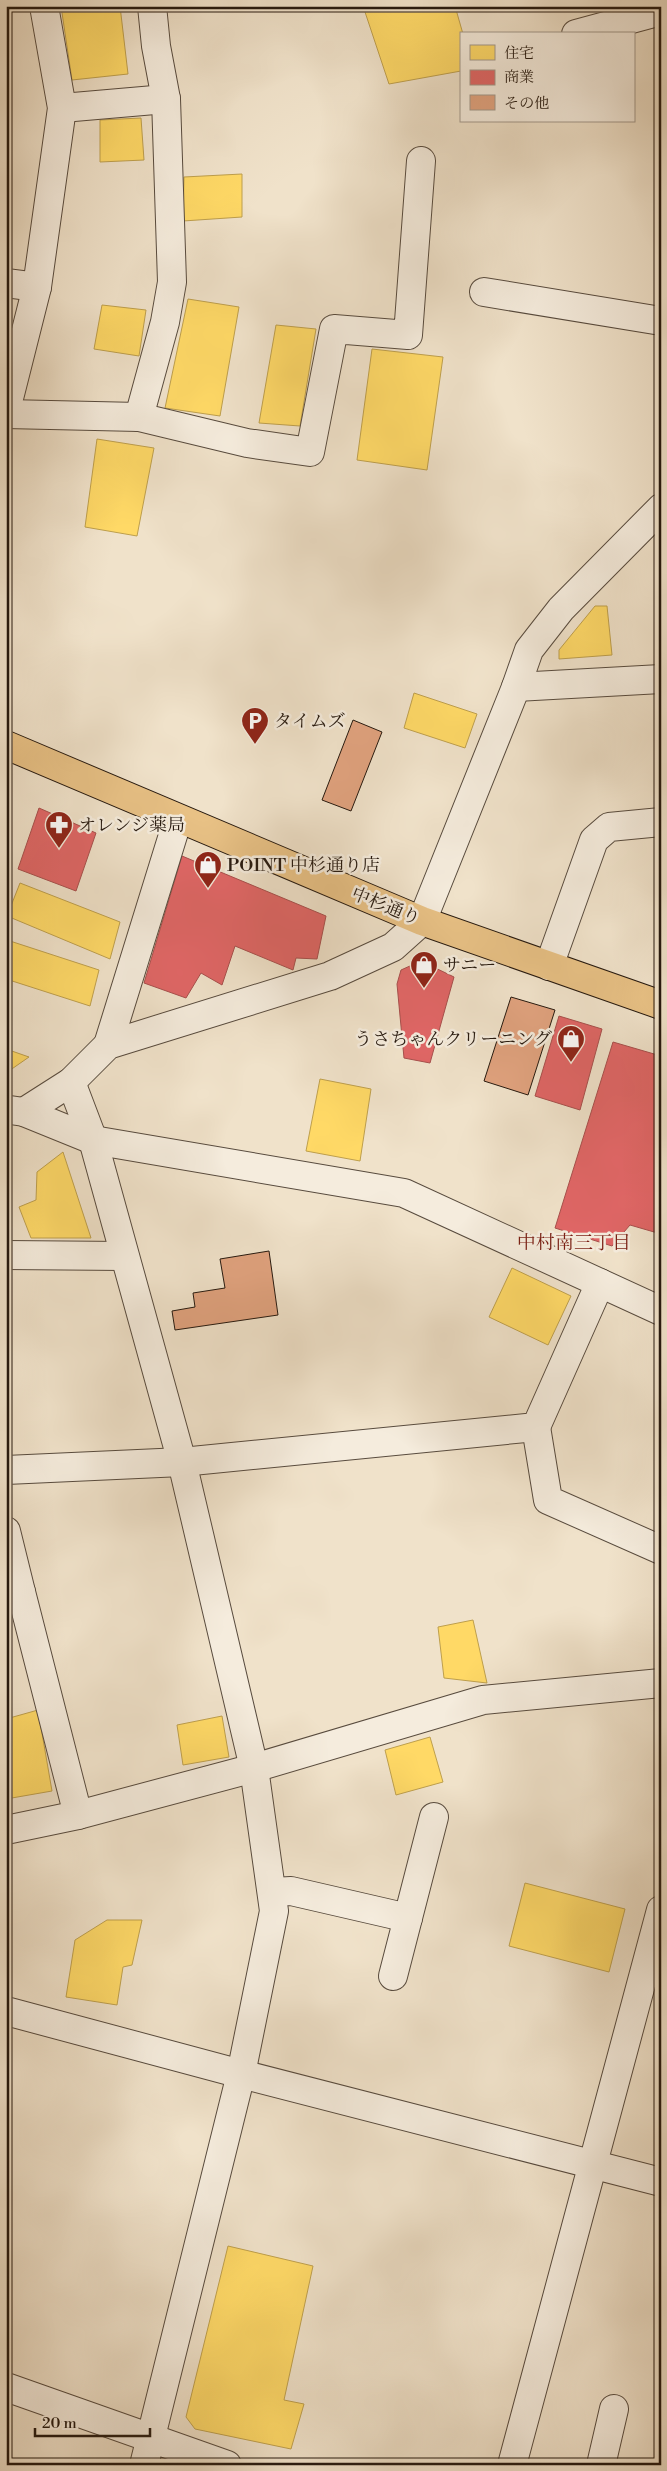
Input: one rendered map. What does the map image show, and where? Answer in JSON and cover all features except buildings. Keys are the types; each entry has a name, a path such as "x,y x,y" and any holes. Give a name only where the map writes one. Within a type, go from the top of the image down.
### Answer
{"main road":[{"name":"中杉通り","path":"6,745 422,921 661,1005"}],"street":[{"path":"6,410 37,287 62,108 44,6"},
{"path":"139,417 165,322 172,282 166,99 156,46 152,6"},
{"path":"582,32 660,8"},
{"path":"62,108 166,99"},
{"path":"6,414 139,417 247,443 310,452 334,330 408,335 421,161"},
{"path":"6,283 37,287"},
{"path":"484,292 661,321"},
{"path":"15,1111 71,1082 108,1045 330,976 393,947 422,921 529,650 555,616 661,508"},
{"path":"516,687 661,679"},
{"path":"108,1045 178,819"},
{"path":"549,966 594,840 609,826 661,822"},
{"path":"71,1082 93,1140 182,1462 254,1768 273,1892 274,1911 241,2074 147,2452"},
{"path":"15,1111 93,1140 404,1193 661,1311"},
{"path":"6,1255 124,1256"},
{"path":"600,1283 536,1427 548,1500 661,1550"},
{"path":"6,1470 182,1462 536,1427"},
{"path":"6,1531 14,1593 78,1815"},
{"path":"6,1830 78,1815 254,1768 483,1700 661,1684"},
{"path":"393,1976 434,1817"},
{"path":"273,1892 291,1891 408,1918"},
{"path":"512,2465 591,2164 661,1910"},
{"path":"6,2011 241,2074 661,2182"},
{"path":"6,2387 147,2452 227,2465"},
{"path":"601,2465 614,2409"}],"place":[{"name":"タイムズ","path":"255,745"},
{"name":"オレンジ薬局","path":"59,849"},
{"name":"POINT 中杉通り店","path":"208,889"},
{"name":"サニー","path":"424,989"},
{"name":"うさちゃんクリーニング","path":"571,1063"}],"district":[{"name":"中村南三丁目","path":"574,1242"}]}
